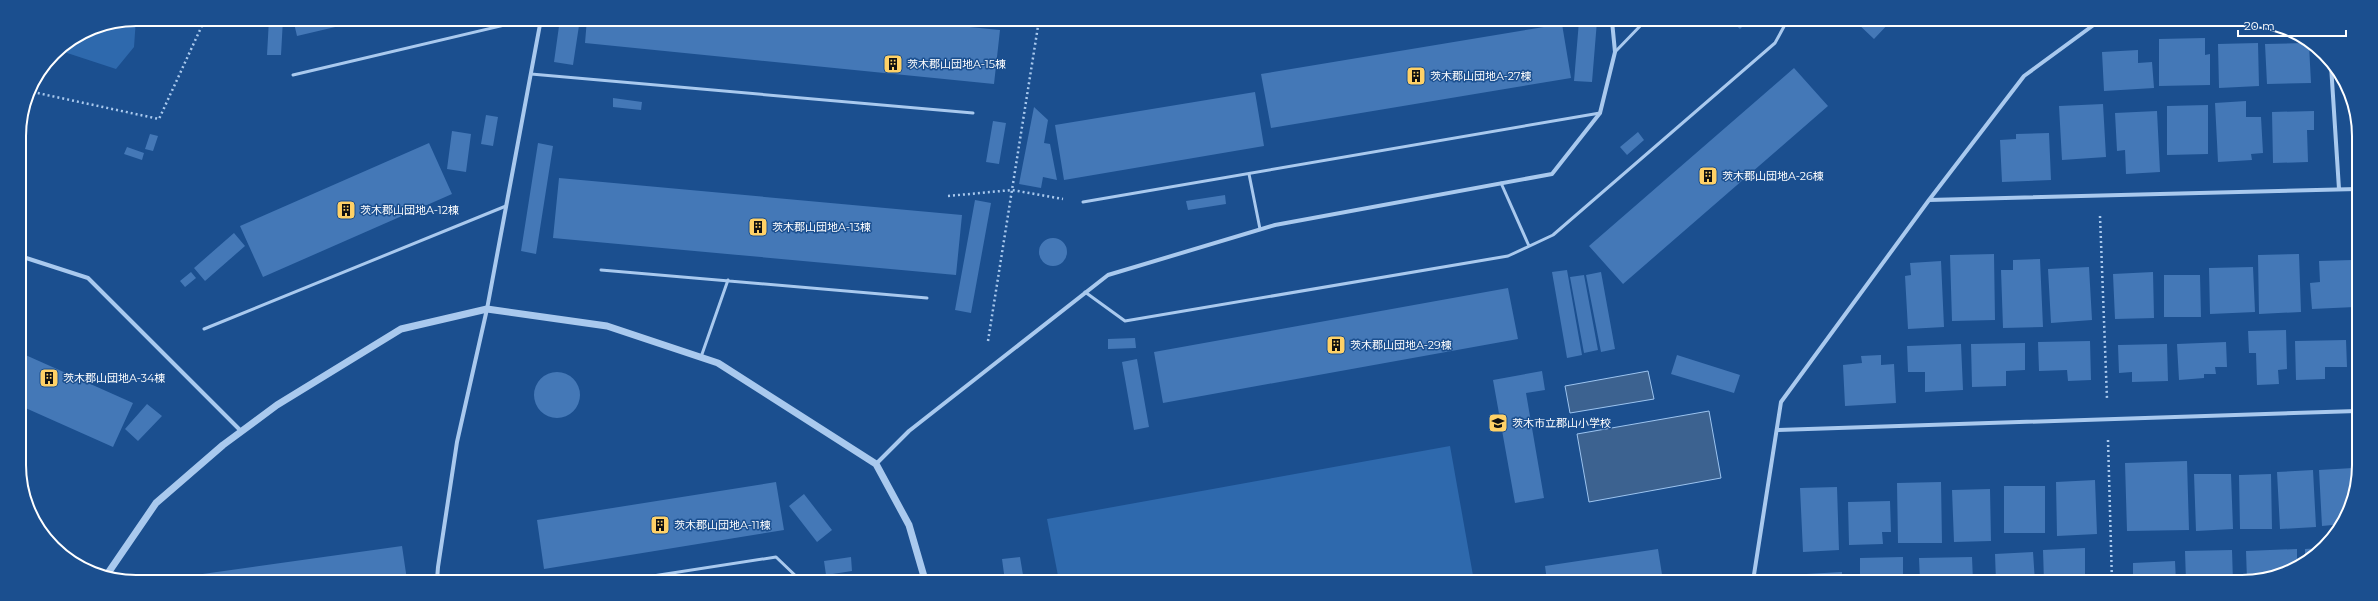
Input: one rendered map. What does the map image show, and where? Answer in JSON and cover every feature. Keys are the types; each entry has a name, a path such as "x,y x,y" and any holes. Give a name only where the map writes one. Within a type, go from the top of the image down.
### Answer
{"street":[{"path":"437,575 457,442 487,309 540,26"},
{"path":"876,464 909,431 1108,275 1260,229 1552,174 1600,113 1615,52 1612,26"},
{"path":"1754,575 1781,402 1929,200 2024,76 2092,26"},
{"path":"2332,73 2340,189"},
{"path":"1929,200 2352,189"},
{"path":"26,258 88,278 241,431"},
{"path":"109,571 156,503 241,431 277,405 401,329 487,309 607,326 718,363 876,464 909,525 924,575"},
{"path":"1777,430 2352,411"}],"lane":[{"path":"293,75 500,26"},
{"path":"1615,52 1640,26"},
{"path":"1085,292 1126,321 1508,256 1553,235 1775,44 1784,26"},
{"path":"531,74 973,113"},
{"path":"1083,202 1600,113"},
{"path":"1249,174 1260,229"},
{"path":"1501,183 1529,246"},
{"path":"204,330 506,206"},
{"path":"601,270 927,298"},
{"path":"701,357 728,280"},
{"path":"660,575 776,557 795,575"}],"path":[{"path":"35,92 159,119 202,26"},
{"path":"983,373 1038,26"},
{"path":"948,196 1012,190 1083,202"},
{"path":"2100,196 2112,575"}],"shaded area":[{"path":"136,26 134,47 116,69 64,52 94,34 114,28"},
{"path":"1648,371 1654,399 1570,413 1565,386"},
{"path":"1709,411 1721,478 1589,502 1577,434"},
{"path":"1450,446 1473,575 1058,575 1047,519"}],"building":[{"path":"269,26 283,26 281,55 267,55"},
{"path":"295,26 340,26 297,36"},
{"path":"559,26 579,26 573,65 554,62"},
{"name":"茨木郡山団地A-15棟","path":"586,26 960,26 1000,30 994,84 585,43"},
{"name":"茨木郡山団地A-27棟","path":"1550,26 1562,26 1571,78 1271,128 1261,74"},
{"path":"1579,26 1597,26 1592,82 1574,81"},
{"path":"1860,26 1886,26 1874,39"},
{"path":"2205,38 2205,55 2210,54 2210,85 2159,86 2159,39"},
{"path":"2258,43 2259,86 2219,88 2218,44"},
{"path":"2300,43 2309,49 2311,83 2267,84 2265,44"},
{"path":"2138,50 2138,63 2152,62 2154,88 2104,91 2102,52"},
{"name":"茨木郡山団地A-26棟","path":"1794,68 1828,106 1623,284 1589,246"},
{"path":"1255,92 1264,146 1064,180 1055,125"},
{"path":"613,98 642,102 641,110 613,107"},
{"path":"2246,101 2246,117 2261,117 2263,153 2251,154 2252,160 2218,162 2215,103"},
{"path":"2103,104 2106,157 2062,160 2059,106"},
{"path":"2208,105 2208,154 2167,155 2167,106"},
{"path":"1034,107 1048,120 1044,143 1050,144 1057,180 1043,177 1041,188 1019,184"},
{"path":"2157,111 2160,172 2126,174 2125,150 2117,151 2115,113"},
{"path":"2314,111 2314,130 2307,130 2308,162 2273,163 2272,112"},
{"path":"486,115 498,117 493,146 481,144"},
{"path":"993,121 1006,123 999,164 986,162"},
{"path":"452,131 471,134 466,172 447,169"},
{"path":"1638,132 1644,140 1627,155 1620,147"},
{"path":"2049,133 2051,180 2002,182 2000,140 2016,139 2016,134"},
{"path":"150,134 158,136 153,151 145,149"},
{"name":"茨木郡山団地A-12棟","path":"429,143 452,194 263,277 240,226"},
{"path":"538,143 553,146 536,254 521,251"},
{"path":"127,147 144,153 142,160 124,154"},
{"name":"茨木郡山団地A-13棟","path":"559,178 962,215 956,275 553,238"},
{"path":"1225,195 1226,204 1188,210 1186,201"},
{"path":"975,200 991,203 971,313 955,310"},
{"path":"234,233 245,246 205,281 194,268"},
{"path":"1053,238 1063,242 1067,252 1063,262 1053,266 1043,262 1039,252 1043,242"},
{"path":"1994,254 1995,320 1952,321 1950,255"},
{"path":"2299,254 2301,312 2259,314 2258,255"},
{"path":"2040,259 2043,327 2003,328 2001,270 2013,270 2013,260"},
{"path":"2352,260 2352,307 2312,309 2310,283 2320,282 2319,261"},
{"path":"1941,261 1944,327 1908,329 1905,276 1911,275 1910,263"},
{"path":"2089,267 2092,320 2051,323 2048,269"},
{"path":"2253,267 2255,312 2210,314 2209,268"},
{"path":"1567,270 1582,355 1567,358 1552,272"},
{"path":"191,272 196,278 185,287 180,281"},
{"path":"1601,272 1615,349 1601,352 1586,275"},
{"path":"2153,272 2154,318 2115,319 2113,274"},
{"path":"1584,275 1598,350 1584,353 1570,277"},
{"path":"2164,275 2200,275 2201,317 2164,317"},
{"name":"茨木郡山団地A-29棟","path":"1508,288 1518,339 1163,403 1154,352"},
{"path":"2286,330 2287,369 2278,370 2279,384 2257,385 2256,353 2249,353 2248,331"},
{"path":"1135,338 1136,348 1108,349 1108,339"},
{"path":"2346,340 2347,367 2325,367 2325,379 2296,380 2295,341"},
{"path":"2090,341 2091,380 2068,381 2067,370 2039,371 2038,342"},
{"path":"2226,342 2227,367 2215,367 2216,374 2204,374 2204,378 2179,380 2177,344"},
{"path":"2025,343 2025,370 2006,371 2006,386 1972,387 1971,344"},
{"path":"1961,344 1963,390 1925,392 1925,372 1908,372 1907,346"},
{"path":"2167,344 2168,381 2132,382 2132,372 2119,373 2118,345"},
{"name":"茨木郡山団地A-34棟","path":"26,355 133,403 113,447 26,408"},
{"path":"1677,355 1740,375 1734,393 1671,374"},
{"path":"1881,355 1881,365 1894,364 1896,403 1845,406 1843,365 1862,363 1861,356"},
{"path":"1137,359 1149,427 1134,430 1122,362"},
{"path":"1542,371 1545,390 1526,393 1544,498 1515,503 1493,380"},
{"path":"557,372 570,376 576,382 580,395 576,408 570,414 557,418 544,414 538,408 534,395 538,382 544,376"},
{"path":"147,404 162,416 138,441 125,429"},
{"path":"2187,461 2189,530 2127,531 2125,463"},
{"path":"2352,468 2350,487 2344,507 2334,525 2322,526 2319,470"},
{"path":"2313,470 2316,527 2280,529 2277,472"},
{"path":"2194,474 2231,474 2233,529 2196,531"},
{"path":"2271,474 2272,529 2240,529 2239,475"},
{"path":"2095,480 2097,534 2057,536 2056,482"},
{"name":"茨木郡山団地A-11棟","path":"776,482 784,530 544,569 537,520"},
{"path":"1941,482 1942,543 1898,543 1897,483"},
{"path":"2004,486 2045,486 2045,533 2004,533"},
{"path":"1837,487 1839,550 1803,552 1800,488"},
{"path":"1990,489 1991,541 1954,542 1952,490"},
{"path":"804,494 832,530 817,542 789,506"},
{"path":"1890,501 1891,532 1882,532 1883,544 1849,545 1848,502"},
{"path":"402,546 406,575 195,575"},
{"path":"2085,548 2085,575 2044,575 2043,550"},
{"path":"2314,548 2305,555 2305,549"},
{"path":"1658,549 1662,575 1546,575 1545,566"},
{"path":"2297,549 2297,560 2284,567 2271,571 2247,575 2246,551"},
{"path":"2232,550 2233,575 2186,575 2185,551"},
{"path":"2033,552 2035,575 1996,575 1995,554"},
{"path":"851,557 852,571 826,575 824,561"},
{"path":"1020,557 1023,575 1004,575 1002,559"},
{"path":"1903,557 1903,575 1860,575 1860,558"},
{"path":"1972,557 1973,575 1920,575 1919,558"},
{"path":"2175,561 2176,575 2133,575 2133,563"},
{"path":"1842,572 1842,575 1806,574"}],"place":[{"name":"茨木郡山団地A-15棟","path":"893,64"},
{"name":"茨木郡山団地A-27棟","path":"1416,76"},
{"name":"茨木郡山団地A-26棟","path":"1708,176"},
{"name":"茨木郡山団地A-12棟","path":"346,210"},
{"name":"茨木郡山団地A-13棟","path":"758,227"},
{"name":"茨木郡山団地A-29棟","path":"1336,345"},
{"name":"茨木郡山団地A-34棟","path":"49,378"},
{"name":"茨木市立郡山小学校","path":"1498,423"},
{"name":"茨木郡山団地A-11棟","path":"660,525"}]}
